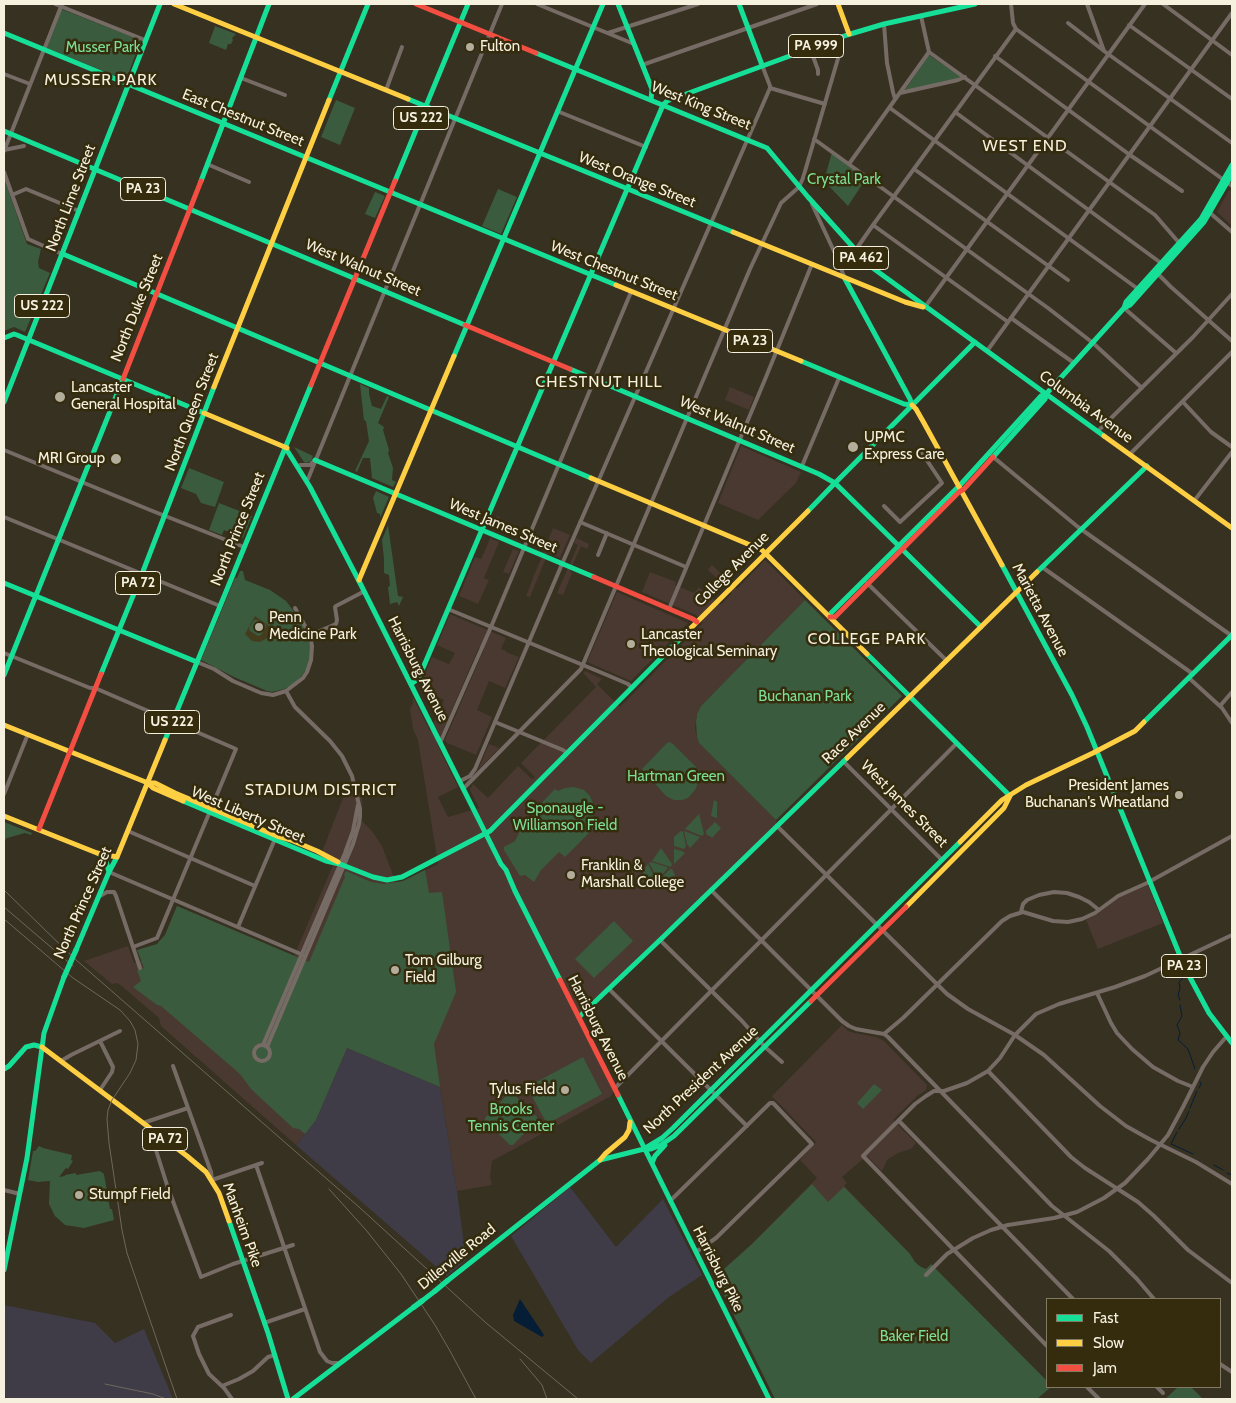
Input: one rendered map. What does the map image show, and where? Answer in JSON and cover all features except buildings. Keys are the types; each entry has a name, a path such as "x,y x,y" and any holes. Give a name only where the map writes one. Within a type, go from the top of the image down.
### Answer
{"main road":[{"name":"North Lime Street","path":"4,402 160,4"},
{"name":"West Orange Street","path":"174,4 711,224 905,302 925,307"},
{"name":"North Duke Street","path":"4,675 123,378 269,4"},
{"name":"North Queen Street","path":"39,829 368,4"},
{"name":"West King Street","path":"416,4 748,139 770,150 799,187 870,266 925,307"},
{"name":"US 222","path":"460,22 468,4"},
{"path":"359,580 603,4"},
{"path":"618,4 652,90 652,100"},
{"path":"739,4 762,65"},
{"path":"838,4 849,34"},
{"name":"PA 999","path":"663,105 667,101 842,36 884,24 974,4"},
{"name":"North Prince Street","path":"4,1270 28,1155 44,1033 51,1011 108,872 117,857 148,783 460,22"},
{"name":"East Chestnut Street","path":"4,34 306,158"},
{"path":"411,684 419,678 663,105"},
{"name":"PA 23","path":"4,131 273,243"},
{"name":"West Chestnut Street","path":"306,158 839,378 912,406"},
{"path":"1228,183 1232,165"},
{"path":"830,618 835,616 900,547 960,488 1041,396 1047,393 1074,364 1124,308 1126,302 1140,290 1209,212 1232,174"},
{"name":"West Walnut Street","path":"273,243 832,480 981,626"},
{"path":"1156,272 1161,263 1181,244"},
{"path":"63,254 762,550 1010,796"},
{"name":"Marietta Avenue","path":"844,277 912,406 916,409 960,488 1072,695 1097,751 1182,960 1204,1006 1232,1043"},
{"name":"Columbia Avenue","path":"925,307 1232,528"},
{"path":"4,338 14,334 28,339 285,447"},
{"name":"College Avenue","path":"486,834 975,342"},
{"name":"Harrisburg Avenue","path":"285,447 294,454 310,482 310,487"},
{"name":"Harrisburg Avenue","path":"285,447 310,487 359,580 501,864 510,886 515,891 644,1149"},
{"name":"West James Street","path":"315,460 697,622"},
{"name":"Race Avenue","path":"579,1017 1146,466"},
{"path":"4,583 198,662"},
{"name":"North President Avenue","path":"644,1149 657,1147 674,1136 766,1047 882,931 1002,800 1026,784 1135,731 1232,635"},
{"name":"West Liberty Street","path":"4,725 148,783 153,788 276,838 326,861 381,880 402,877 486,834"},
{"path":"4,816 97,853 105,858 108,872"},
{"path":"97,853 117,857"},
{"name":"North President Avenue","path":"644,1149 666,1135 877,926 945,863"},
{"path":"1226,1036 1232,1031"},
{"path":"4,1069 26,1047 34,1045 42,1047"},
{"name":"Manheim Pike","path":"42,1047 192,1161 206,1172 212,1180 219,1193 243,1262 288,1399"},
{"path":"600,1160 627,1134 630,1120"},
{"path":"652,1163 655,1156 674,1136"},
{"name":"Dillerville Road","path":"293,1399 435,1291 600,1160 644,1149"},
{"name":"Harrisburg Pike","path":"644,1149 769,1399"}],"street":[{"path":"55,4 145,40"},
{"path":"308,479 502,4"},
{"path":"537,4 547,6 634,44"},
{"path":"608,33 698,4"},
{"path":"642,65 817,4"},
{"path":"1011,4 1013,23 1016,29 1228,183"},
{"path":"1087,4 1106,52"},
{"path":"925,307 1088,81 1106,52 1144,4"},
{"path":"1163,4 1232,55"},
{"path":"4,150 61,5"},
{"path":"987,351 1232,13"},
{"path":"921,16 930,52 1155,215 1181,244"},
{"path":"1068,23 1232,143"},
{"path":"884,24 886,63 896,99"},
{"path":"1129,25 1232,99"},
{"path":"840,266 856,251 934,140 1016,29"},
{"path":"463,789 576,676 583,665 762,244 781,203 799,187 803,178 842,45 842,36"},
{"path":"386,90 402,47"},
{"path":"810,48 818,74"},
{"path":"849,164 930,52"},
{"path":"995,56 1182,191"},
{"path":"460,781 473,773 598,480 770,88 762,65"},
{"path":"4,74 30,84"},
{"path":"900,93 965,77"},
{"path":"241,78 285,95"},
{"path":"770,88 825,104"},
{"path":"890,108 1140,290"},
{"path":"557,111 646,147"},
{"path":"955,112 1161,263"},
{"path":"814,139 1093,343 1142,388"},
{"path":"4,150 24,146"},
{"path":"207,164 249,182"},
{"path":"914,168 1068,280"},
{"path":"4,172 28,239 63,254"},
{"path":"12,194 26,189 79,211"},
{"name":"Marietta Avenue","path":"808,197 844,277"},
{"path":"1209,212 1232,232"},
{"path":"873,225 1008,322"},
{"path":"669,609 812,264"},
{"path":"1156,272 1232,341"},
{"path":"440,742 491,627 631,292"},
{"path":"1098,431 1209,320 1232,294"},
{"path":"1124,308 1176,353"},
{"path":"1011,318 1074,364"},
{"path":"1130,454 1232,352"},
{"path":"802,466 839,378"},
{"path":"1183,402 1211,432 1232,447"},
{"path":"4,450 244,547"},
{"path":"1194,501 1232,452"},
{"path":"884,506 900,522 942,483 922,453"},
{"path":"990,455 1082,529 1232,635"},
{"path":"300,465 310,465 315,460"},
{"path":"4,517 220,606"},
{"path":"580,522 686,567"},
{"path":"598,556 607,533"},
{"path":"1042,567 1191,676 1220,706 1232,723"},
{"path":"866,582 946,660"},
{"path":"310,635 336,624 334,608 361,594 364,590"},
{"path":"198,662 214,669 232,681 260,693 274,695 286,691 303,678 310,666 312,653 310,635 296,608"},
{"path":"448,609 628,684 632,688"},
{"path":"4,653 90,688 95,688 236,749 157,938 133,948"},
{"path":"265,1046 342,865 353,831 358,805 352,776 338,751 295,708 286,691"},
{"path":"1220,706 1232,692"},
{"path":"495,722 567,753"},
{"path":"4,794 28,734"},
{"path":"615,1088 956,744"},
{"name":"West James Street","path":"843,761 945,863"},
{"path":"777,826 947,994 968,1009 1015,1035 1052,1062 1112,1116 1135,1132 1196,1162 1232,1184"},
{"path":"128,831 256,886"},
{"path":"884,1034 1002,921 1010,916 1021,912 1049,920 1068,922 1082,919 1099,910 1114,898 1232,836"},
{"path":"238,927 276,838"},
{"path":"108,872 303,955"},
{"path":"711,890 848,1026 884,1034 1024,1179 1063,1216 1109,1251 1153,1298"},
{"path":"98,897 107,892 115,894 140,968"},
{"path":"1021,912 1024,902 1027,900 1045,893 1059,892 1083,898 1099,910"},
{"path":"1046,1345 863,1156 922,1098 934,1091 967,1083 988,1071 1000,1058 1015,1035 1040,1011 1145,976 1232,935"},
{"path":"660,940 782,1062"},
{"path":"609,989 747,1126"},
{"path":"1098,993 1111,1023 1120,1037 1132,1049 1153,1067 1193,1087"},
{"path":"61,1062 120,1031"},
{"path":"926,1275 948,1254 973,1238 1002,1226 1077,1212 1099,1201 1117,1188 1144,1164 1160,1145 1173,1125 1208,1058 1226,1036"},
{"path":"100,1041 113,1068 100,1090"},
{"path":"258,1046 265,1046 270,1052 268,1058 265,1061 259,1061 255,1058 254,1051 258,1046"},
{"path":"173,1066 212,1175 212,1180 262,1163"},
{"path":"988,1071 1071,1157 1138,1202 1188,1250 1232,1283"},
{"path":"670,1201 770,1103 773,1103 812,1144 716,1238 696,1252"},
{"path":"143,1123 188,1108"},
{"path":"899,1121 1072,1298"},
{"path":"149,1128 167,1185 201,1276 293,1245"},
{"path":"256,1165 320,1352 328,1362 341,1363"},
{"path":"4,1190 20,1194"},
{"path":"264,1323 306,1309"},
{"path":"231,1315 198,1327 193,1336 209,1374 232,1399"},
{"path":"222,1386 240,1379 253,1371 268,1356 275,1355"},
{"path":"1221,1365 1232,1372"},
{"path":"1088,1388 1099,1399"},
{"path":"1158,1388 1163,1393"}],"shaded area":[{"path":"1229,190 1232,192 1232,226 1217,212"},
{"path":"730,387 754,397 749,410 725,400"},
{"path":"741,446 801,472 796,483 758,520 718,503"},
{"path":"497,516 500,517 491,539 499,542 484,578 489,580 478,604 459,596 475,557 481,559 494,530 491,529"},
{"path":"553,528 570,535 560,558 548,553 530,597 526,596"},
{"path":"576,538 589,544 587,549 581,546 570,571 572,573 563,595 557,593 578,545 574,543"},
{"path":"513,549 519,551 509,574 503,572"},
{"name":"Franklin & Marshall College","path":"765,560 805,600 701,706 697,714 695,728 699,743 776,820 777,826 579,1017 615,1088 611,1096 492,1161 490,1176 492,1185 457,1191 440,1087 347,1048 316,1120 296,1145 161,1026 159,1018 118,983 112,984 84,961 128,946 134,963 161,954 158,942 165,935 177,906 294,956 336,858 322,852 350,780 362,798 362,821 372,831 382,846 396,883 438,864 418,740 413,729 410,708 413,704 413,697 430,731 444,700 419,689 432,657 449,664 455,653 437,645 450,614 506,638 501,649 519,657 505,688 489,681 477,710 492,717 476,755 447,743 445,740 484,649 479,647 437,744 458,787 438,797 448,817 479,808 470,790 473,784 488,798 518,766 532,779 535,777 521,763 596,687 583,673 585,671 602,679 597,684 620,707 703,623 696,615 642,592 650,572 676,582 675,585 694,593 699,587 721,605 732,593 708,570 712,565 737,589"},
{"name":"Lancaster Theological Seminary","path":"617,592 688,623 631,681 587,662"},
{"path":"489,744 499,748 478,770"},
{"path":"1148,885 1163,923 1098,949 1086,920 1099,913 1118,898"},
{"path":"842,1025 848,1031 876,1037 884,1041 927,1085 926,1090 917,1096 893,1120 916,1143 911,1149 898,1153 887,1160 882,1171 868,1157 842,1177 847,1183 844,1186 910,1254 752,1244 817,1178 800,1160 816,1142 772,1096"},
{"path":"347,1048 440,1087 466,1260 447,1276 296,1145 316,1120"},
{"path":"570,1187 616,1247 663,1199 702,1275 669,1297 591,1363 578,1350 511,1236"},
{"path":"4,1305 95,1323 115,1343 144,1329 173,1399 10,1399 4,1396"}],"green space":[{"name":"Musser Park","path":"61,9 141,40 126,80 46,48"},
{"path":"215,26 236,34 226,50 209,43"},
{"path":"929,55 960,76 959,79 904,91"},
{"path":"336,100 355,108 340,145 321,137"},
{"name":"Crystal Park","path":"832,152 867,177 848,206 824,181"},
{"path":"4,178 27,244 41,249 38,262 39,268 50,273 25,332 14,327 4,331"},
{"path":"498,189 517,197 501,234 482,226"},
{"path":"375,192 385,196 375,218 365,214"},
{"path":"360,384 369,388 372,406 381,409 387,396 389,397 378,423 384,427 388,453 393,468 392,480 396,482 393,487 372,478 370,458 363,458 357,472 355,471 369,441 366,421 364,420"},
{"path":"294,447 313,456 311,461 304,462"},
{"path":"189,468 224,482 215,507 201,503 196,494 181,488"},
{"path":"376,491 389,497 380,518 373,498"},
{"path":"219,503 252,516 243,538 224,530 222,535 209,530"},
{"path":"388,525 398,596 403,597 399,606 397,602 390,604 389,575 384,573 382,540"},
{"name":"Penn Medicine Park","path":"240,571 243,571 245,580 270,590 286,601 299,618 308,636 310,659 306,670 291,686 284,689 272,692 267,691 201,660 235,578 237,578"},
{"name":"Buchanan Park","path":"805,600 902,696 776,820 699,743 697,737 697,714 701,706"},
{"name":"Hartman Green","path":"670,742 702,773 695,790 688,798 682,800 674,800 666,796 642,769"},
{"name":"Sponaugle - Williamson Field","path":"574,787 584,790 590,796 594,806 593,817 598,824 565,857 559,852 541,870 534,882 525,875 520,876 504,847 515,841 520,831 533,817 531,814 555,789 558,791"},
{"path":"714,800 717,802 717,818 711,816"},
{"path":"699,814 704,834 702,836 685,829"},
{"path":"4,822 32,833 31,835 25,833 7,838 4,841"},
{"path":"715,822 721,828 712,838 706,834 706,831"},
{"path":"681,831 683,832 686,846 684,849 674,846 674,837"},
{"path":"684,831 700,837 690,848 687,844"},
{"path":"661,848 672,864 671,867 652,861"},
{"path":"674,849 685,853 674,864"},
{"path":"649,863 668,868 658,879"},
{"path":"648,864 656,880 656,881 640,880"},
{"path":"672,869 675,875 666,885 663,883 666,880 663,876"},
{"path":"425,870 429,893 442,892 456,992 434,1044 440,1087 347,1048 316,1120 305,1134 299,1129 293,1128 251,1089 240,1074 161,1006 133,987 141,981 137,970 144,968 137,950 157,944 165,935 177,906 309,962 346,871 371,882 384,884 403,881"},
{"path":"614,921 633,941 594,978 575,959"},
{"name":"Tylus Field","path":"583,1057 602,1094 547,1124 527,1087"},
{"path":"874,1084 882,1090 863,1109 857,1103"},
{"name":"Brooks Tennis Center","path":"509,1093 512,1093 537,1117 537,1120 513,1145 510,1145 485,1121 485,1118"},
{"name":"Stumpf Field","path":"39,1146 72,1155 71,1160 73,1161 68,1169 66,1168 59,1177 100,1171 104,1174 110,1209 112,1209 114,1220 84,1228 65,1225 55,1216 49,1204 50,1181 38,1182 28,1180 33,1151"},
{"name":"Baker Field","path":"812,1184 828,1202 844,1187 910,1254 915,1262 926,1269 931,1264 1046,1380 1046,1388 1050,1388 1037,1399 775,1399 715,1277 752,1244"},
{"path":"1177,1388 1192,1388 1203,1399 1165,1399"}],"sand":[{"path":"255,616 272,628 269,637 260,642 252,641 245,634","holes":["254,620 266,625 261,635 258,636 250,631 249,628"]}],"water":[{"path":"520,1299 544,1335 542,1337 514,1321 513,1315"}],"waterway":[{"path":"1180,1000 1178,995 1179,982 1183,978"},
{"path":"1180,1005 1182,1016 1177,1025 1180,1033 1178,1040 1188,1049 1195,1069"},
{"path":"1199,1088 1200,1082"},
{"path":"1190,1108 1197,1091"},
{"path":"1179,1129 1189,1111"},
{"path":"1177,1132 1171,1144 1193,1154"},
{"path":"1214,1165 1223,1170"},
{"path":"1227,1173 1232,1175"}],"railway":[{"path":"4,890 75,959 359,1207 485,1322 578,1399"},
{"path":"4,907 73,966"},
{"path":"4,919 73,978 120,1010 135,1030 138,1044 136,1060 108,1110 109,1143 127,1253 177,1399"},
{"path":"329,1189 366,1230 401,1274 435,1325 476,1399"},
{"path":"520,1359 542,1385 547,1399"},
{"path":"105,1384 153,1394 166,1399"}],"traffic: fast":[{"path":"4,402 160,4"},
{"path":"201,181 269,4"},
{"path":"329,100 368,4"},
{"path":"395,181 468,4"},
{"path":"454,356 603,4"},
{"path":"618,4 652,89 651,100"},
{"path":"739,4 762,65"},
{"path":"663,105 667,101 847,35 884,24 975,4"},
{"path":"4,33 616,285"},
{"path":"536,53 767,148 870,266 1104,436"},
{"path":"408,99 733,232"},
{"path":"411,684 420,675 663,105"},
{"path":"4,131 465,325"},
{"path":"1124,308 1126,302 1201,219 1232,165"},
{"path":"993,457 1045,399 1047,393 1124,308 1130,305 1204,222 1232,174"},
{"path":"63,254 591,478"},
{"path":"844,277 912,405"},
{"path":"4,338 14,334 17,335 204,413"},
{"path":"570,369 819,474 835,483 975,342"},
{"path":"801,361 904,404 912,405"},
{"path":"4,675 123,379"},
{"path":"165,740 311,385"},
{"path":"101,674 142,574 214,387"},
{"path":"830,617 831,613 961,484 1041,396 1047,393"},
{"path":"285,447 310,487 360,583 560,980"},
{"path":"315,460 594,577"},
{"path":"1037,572 1147,466"},
{"path":"808,511 835,483 981,627"},
{"path":"1002,565 1072,695 1087,727 1185,968 1209,1013 1232,1043"},
{"path":"4,583 197,662"},
{"path":"1144,722 1232,635"},
{"path":"183,801 326,861 387,880 402,877 490,831 680,639"},
{"path":"867,654 1010,796"},
{"path":"579,1017 847,758"},
{"path":"644,1149 662,1138 673,1128 960,842"},
{"path":"99,854 105,858 109,872"},
{"path":"76,950 117,857"},
{"path":"64,977 76,950"},
{"path":"4,1270 27,1158 44,1033 64,977"},
{"path":"447,1281 600,1160 651,1149 674,1136 811,1001"},
{"path":"4,1069 26,1047 34,1045 42,1047"},
{"path":"618,1095 769,1399"},
{"path":"652,1163 655,1156 665,1145"},
{"path":"229,1221 268,1333 288,1399"},
{"path":"435,1291 447,1281"},
{"path":"422,1301 435,1291"},
{"path":"414,1307 422,1301"},
{"path":"293,1399 414,1307"}],"traffic: slow":[{"path":"174,4 408,99"},
{"path":"838,4 849,34"},
{"path":"214,387 329,100"},
{"path":"733,232 905,302 923,307"},
{"path":"616,285 801,361"},
{"path":"359,580 454,356"},
{"path":"912,405 924,423 1002,565"},
{"path":"204,413 287,448"},
{"path":"1104,436 1232,528"},
{"path":"591,478 762,550 867,654"},
{"path":"680,639 808,511"},
{"path":"847,758 1037,572"},
{"path":"960,842 1002,800 1026,785 1135,731 1144,722"},
{"path":"4,725 148,783 153,788 183,801"},
{"path":"4,816 97,853 117,857 165,740"},
{"path":"148,783 155,783 277,836 317,851 338,862"},
{"path":"906,907 1004,808 1010,796"},
{"path":"42,1047 206,1172 219,1193 229,1221"},
{"path":"600,1160 625,1137 629,1130 630,1122"}],"traffic: jam":[{"path":"416,4 536,53"},
{"path":"123,379 201,181"},
{"path":"311,385 395,181"},
{"path":"465,325 570,369"},
{"path":"830,617 835,617 964,489 993,457"},
{"path":"594,577 697,622"},
{"path":"39,829 101,674"},
{"path":"811,1001 906,907"},
{"path":"560,980 618,1095"}],"place":[{"name":"Fulton","path":"470,47"},
{"name":"Lancaster General Hospital","path":"60,397"},
{"name":"UPMC Express Care","path":"853,447"},
{"name":"MRI Group","path":"116,459"},
{"name":"Penn Medicine Park","path":"259,627"},
{"name":"Lancaster Theological Seminary","path":"631,644"},
{"name":"President James Buchanan's Wheatland","path":"1179,795"},
{"name":"Franklin & Marshall College","path":"571,875"},
{"name":"Tom Gilburg Field","path":"395,970"},
{"name":"Tylus Field","path":"565,1090"},
{"name":"Stumpf Field","path":"79,1195"}],"district":[{"name":"MUSSER PARK","path":"101,80"},
{"name":"WEST END","path":"1025,146"},
{"name":"CHESTNUT HILL","path":"599,382"},
{"name":"COLLEGE PARK","path":"867,639"},
{"name":"STADIUM DISTRICT","path":"321,790"}]}
